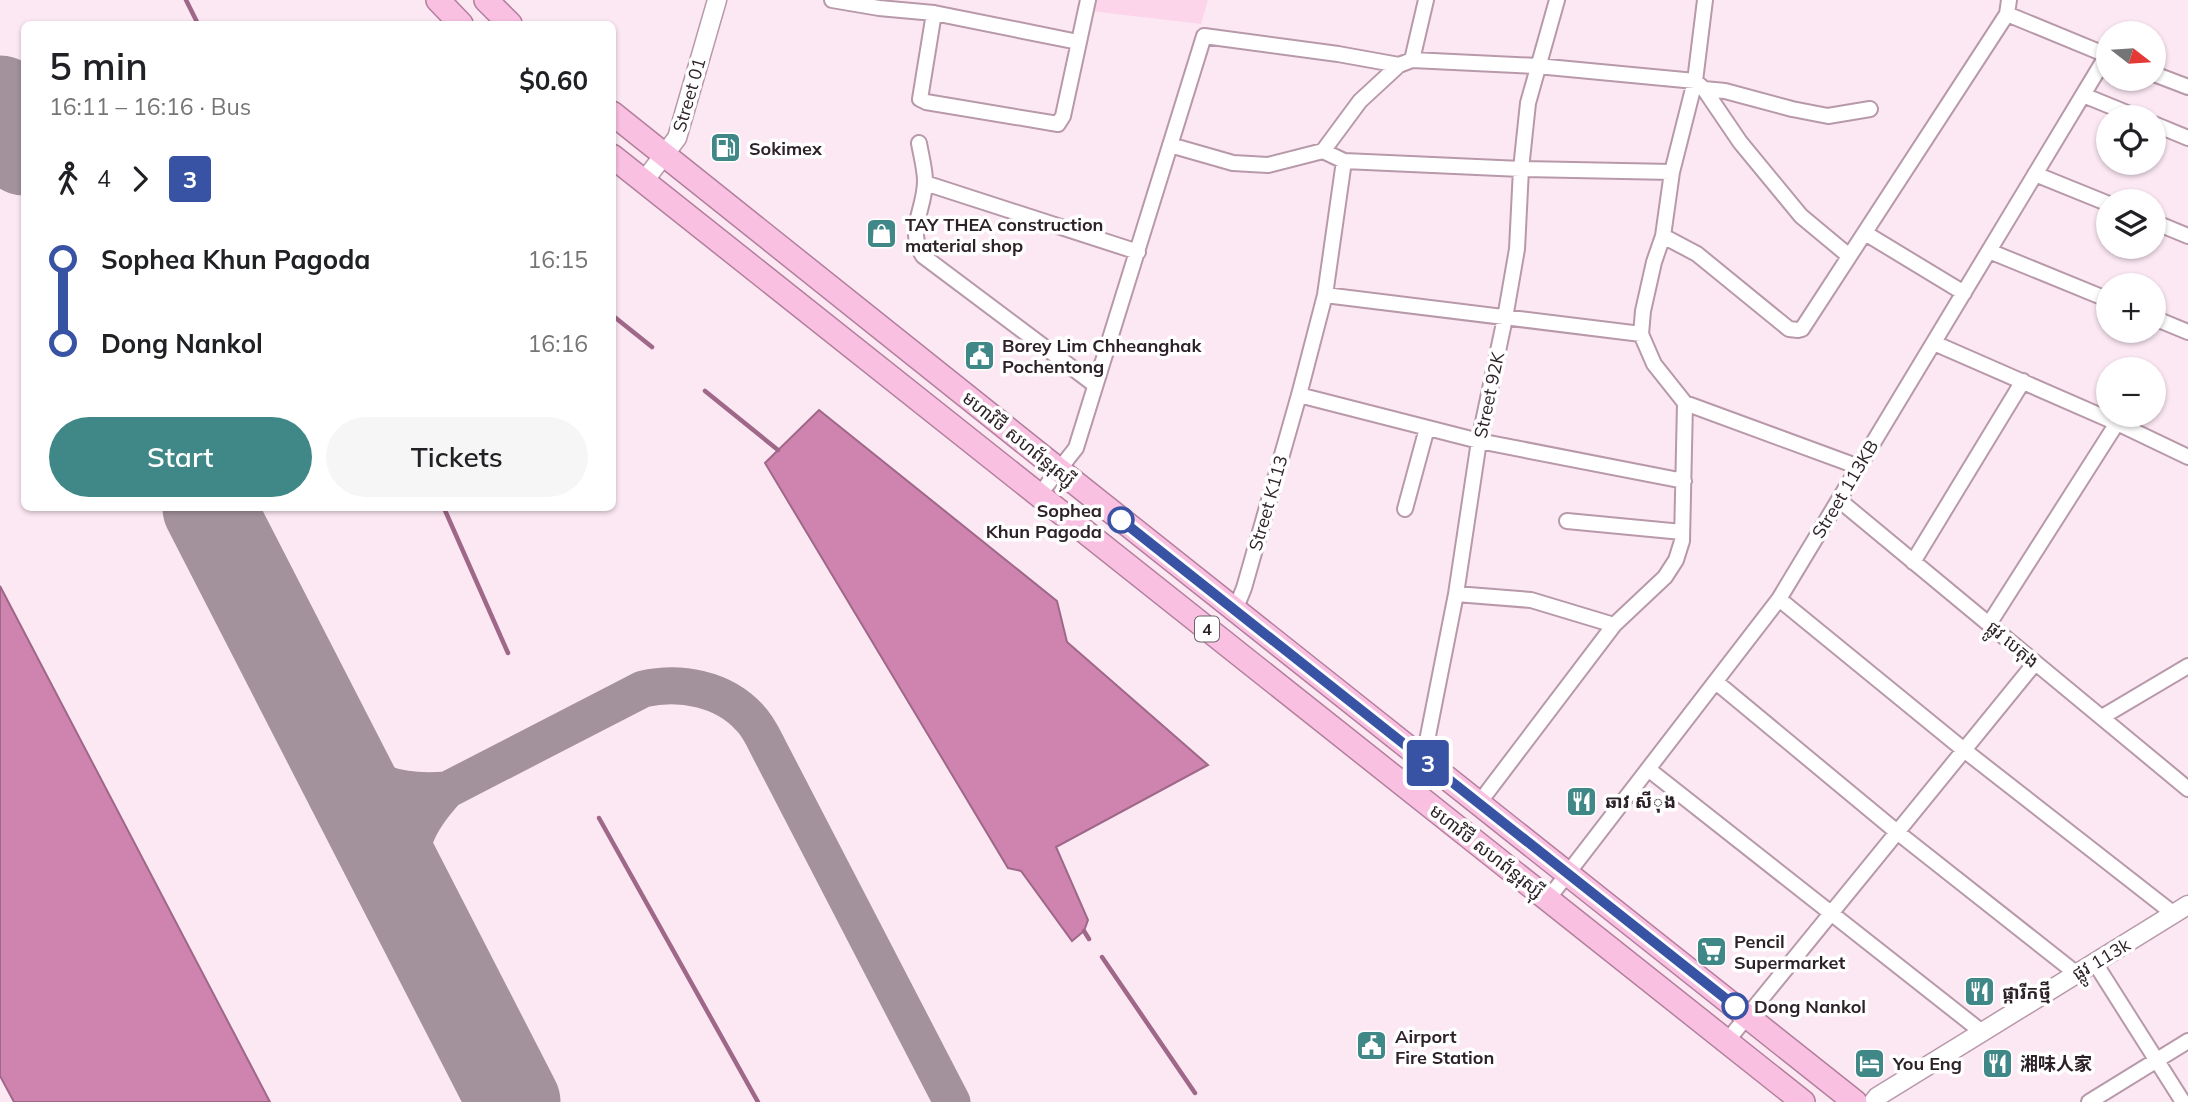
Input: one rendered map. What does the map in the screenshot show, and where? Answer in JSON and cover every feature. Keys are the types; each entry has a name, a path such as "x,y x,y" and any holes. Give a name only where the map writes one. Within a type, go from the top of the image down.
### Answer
{"highway":[{"path":"438,0 458,21"},
{"path":"485,0 507,21"},
{"name":"មហាវិថី សហព័ន្ធរុស្ស៊ី","path":"616,116 1855,1102"},
{"name":"មហាវិថី សហព័ន្ធរុស្ស៊ី","path":"616,159 1803,1102"}],"street":[{"name":"Street 01","path":"644,181 677,138 717,0"},
{"path":"832,0 881,4 1078,42"},
{"path":"933,13 920,99 1058,124 1063,116 1088,0"},
{"path":"1170,145 1233,163 1268,165 1323,151 1360,101 1405,63 1426,0"},
{"name":"Street 92K","path":"1402,783 1425,751 1456,594 1479,441 1517,249 1528,103 1557,0"},
{"path":"1705,0 1699,85 1672,172 1663,236 1654,262 1643,311 1641,334 1654,364 1685,403 1859,467"},
{"path":"1663,236 1697,254 1789,329 1798,331 1802,329 1865,233 2008,7 2096,50"},
{"path":"1039,495 1076,448 1204,36 1405,63 1537,66 1699,85 1828,116 1870,109"},
{"name":"Street 113KB","path":"1548,899 1779,599 2096,75"},
{"path":"2166,79 2188,87"},
{"path":"1699,85 1740,142 1801,216 1849,257"},
{"path":"2083,95 2108,105"},
{"path":"2166,129 2188,138"},
{"path":"919,143 925,183 915,234 917,246 923,256 1095,386"},
{"path":"1323,151 1344,161 1672,172"},
{"name":"Street K113","path":"1235,610 1244,588 1325,295 1344,161"},
{"path":"2035,174 2096,199"},
{"path":"925,183 1138,252"},
{"path":"2166,227 2188,236"},
{"path":"1865,233 1964,293"},
{"path":"1989,251 2096,295"},
{"path":"1325,295 1641,334"},
{"path":"2166,323 2188,332"},
{"path":"1934,342 2096,414"},
{"path":"1913,562 2023,381"},
{"path":"1299,395 1479,441 1684,481"},
{"path":"1479,803 1614,625 1665,578 1676,560 1682,532 1685,403"},
{"path":"1989,624 2114,427"},
{"path":"2125,427 2188,457"},
{"path":"1405,509 1427,428"},
{"name":"ផ្លូវ បេតុង","path":"1839,500 2186,785"},
{"path":"1567,521 1682,532"},
{"path":"1456,594 1531,600 1614,625"},
{"path":"1779,599 1964,750 2181,910"},
{"path":"1727,1041 2035,663"},
{"path":"2102,718 2188,666"},
{"path":"1716,682 1897,832 2077,974"},
{"path":"1647,769 1982,1032"},
{"name":"ផ្លូវ 113k","path":"1873,1102 1877,1097 2181,910"},
{"path":"2095,963 2183,1102"},
{"path":"2089,1102 2188,1041"}],"shaded area":[{"path":"1092,0 1208,0 1201,24 1090,11"},
{"path":"819,410 1057,601 1067,642 1208,765 1056,847 1088,920 1084,931 1072,941 1021,871 1008,868 765,463"},
{"path":"0,586 270,1102 14,1102 0,1076"}],"waterway":[{"path":"186,0 196,21"},
{"path":"616,318 652,347"},
{"path":"705,391 778,450"},
{"path":"445,511 508,653"},
{"path":"599,818 758,1102"},
{"path":"1084,931 1089,939"},
{"path":"1102,957 1195,1093"}],"taxiway":[{"path":"334,751 362,772 386,784 412,790 447,790 643,689 686,687 700,689 727,700 750,718 760,732 952,1102"},
{"path":"405,890 416,836 427,814 447,790"}],"runway":[{"path":"0,102 21,143"},
{"path":"211,511 514,1102"}],"bus line":[{"name":"3","path":"1121,520 1735,1006"}],"place":[{"name":"Sokimex","path":"726,148"},
{"name":"TAY THEA construction material shop","path":"882,234"},
{"name":"Borey Lim Chheanghak Pochentong","path":"979,355"},
{"name":"Sophea Khun Pagoda","path":"1121,520"},
{"name":"ឆាវ សីុង","path":"1582,801"},
{"name":"Pencil Supermarket","path":"1711,951"},
{"name":"ផ្ការីកថ្មី","path":"1979,992"},
{"name":"Dong Nankol","path":"1735,1006"},
{"name":"Airport Fire Station","path":"1372,1046"},
{"name":"You Eng","path":"1870,1063"},
{"name":"湘味人家","path":"1997,1063"}]}
